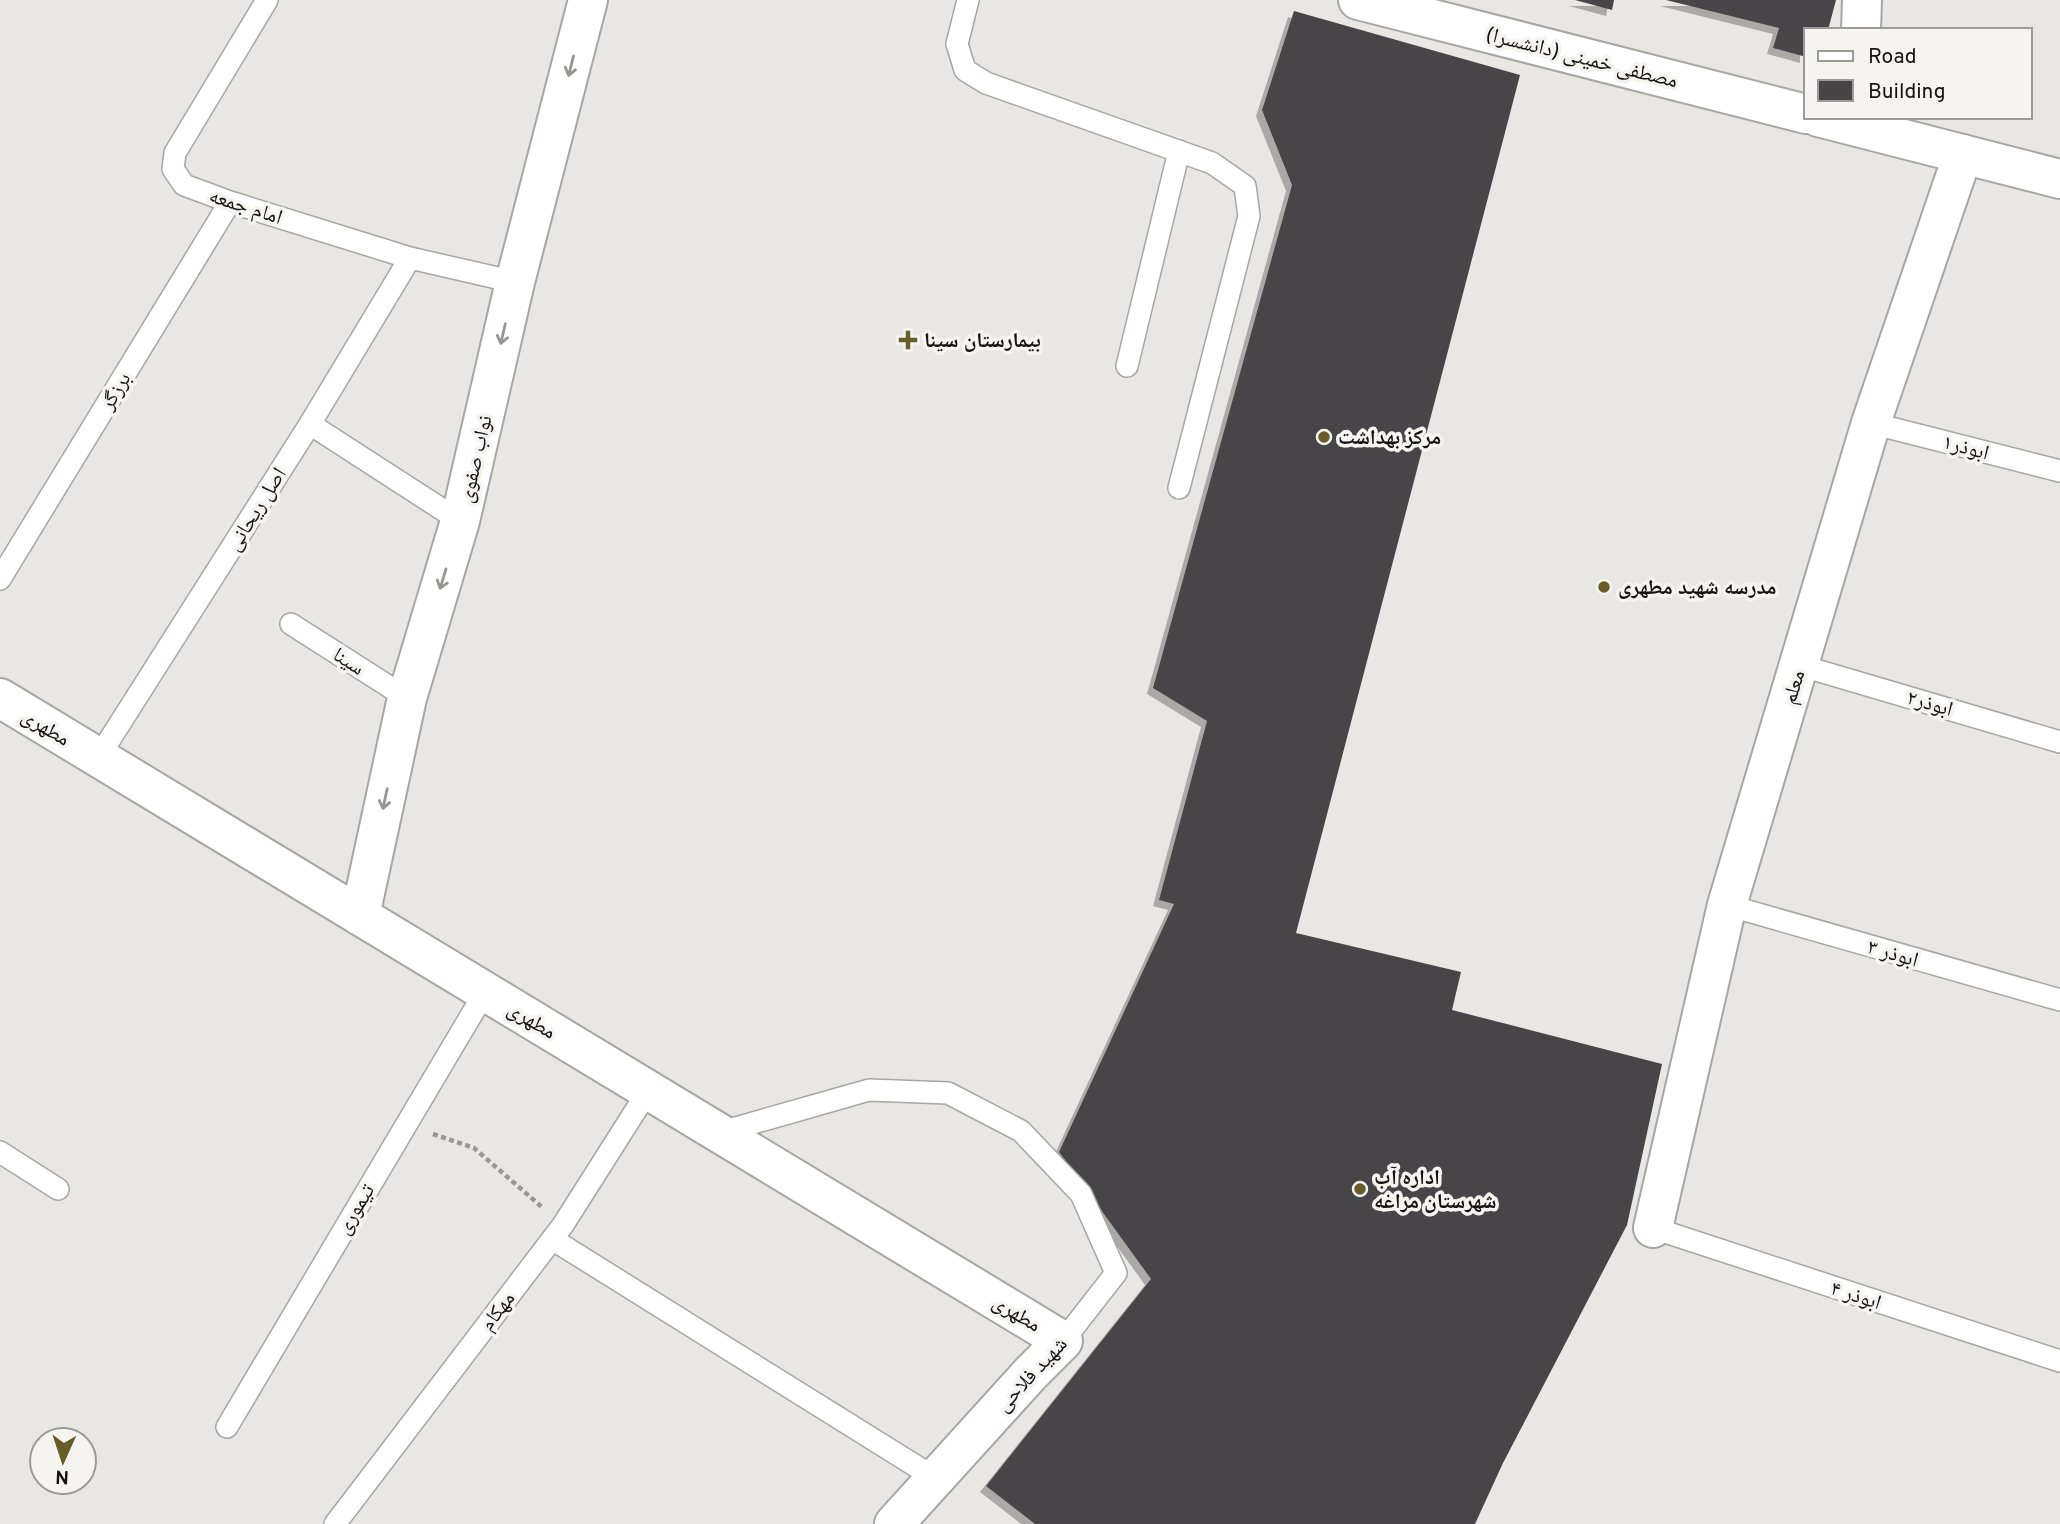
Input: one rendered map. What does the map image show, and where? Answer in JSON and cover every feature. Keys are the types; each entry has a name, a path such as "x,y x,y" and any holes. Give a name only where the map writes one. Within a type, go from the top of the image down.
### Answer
{"street":[{"name":"نواب صفوی","path":"360,916 407,698 460,521 515,282 588,0"},
{"name":"مصطفی خمینی (دانشسرا)","path":"1357,0 1804,113"},
{"path":"1861,28 1862,0"},
{"path":"1834,119 1857,122 1963,154 2060,179"},
{"name":"معلم","path":"1653,1228 1727,905 1871,422 1963,154"},
{"name":"مطهری","path":"0,698 1063,1341"},
{"name":"شهید فلاحی","path":"894,1524 1063,1341"}],"lane":[{"name":"امام جمعه","path":"267,0 175,153 173,169 184,185 410,258 515,282"},
{"path":"968,0 957,44 965,70 986,83 1212,163 1245,186 1249,216 1180,488"},
{"path":"1127,366 1180,151"},
{"name":"برزگر","path":"0,579 230,202"},
{"name":"اصل ریحانی","path":"98,758 310,424 410,258"},
{"name":"ابوذر۱","path":"1871,422 2060,471"},
{"path":"310,424 460,521"},
{"name":"سینا","path":"291,624 407,698"},
{"name":"ابوذر۲","path":"1799,665 2060,742"},
{"name":"ابوذر ۳","path":"1727,905 2060,1000"},
{"name":"تیموری","path":"227,1427 485,992"},
{"name":"شهید فلاحی","path":"718,1133 869,1090 948,1093 1021,1131 1081,1194 1116,1273 1063,1341"},
{"name":"مهکام","path":"334,1524 557,1231 648,1091"},
{"path":"0,1152 58,1189"},
{"name":"ابوذر ۴","path":"1653,1228 2060,1361"},
{"path":"557,1231 935,1478"}],"path":[{"path":"409,1119 437,1137 474,1149 557,1231"}],"building":[{"path":"1575,0 1614,0 1612,10"},
{"path":"1666,0 1836,0 1829,28 1804,28 1804,56 1773,48 1779,28"},
{"name":"اداره آب شهرستان مراغه","path":"1294,11 1520,75 1296,933 1461,972 1452,1010 1662,1064 1627,1225 1503,1463 1475,1524 1035,1524 986,1486 1151,1279 1059,1152 1174,904 1159,900 1207,721 1153,688 1292,185 1262,110"}],"place":[{"name":"بیمارستان سینا","path":"908,340"},
{"name":"مرکز بهداشت","path":"1324,437"},
{"name":"مدرسه شهید مطهری","path":"1604,587"},
{"name":"اداره آب شهرستان مراغه","path":"1360,1189"}]}
